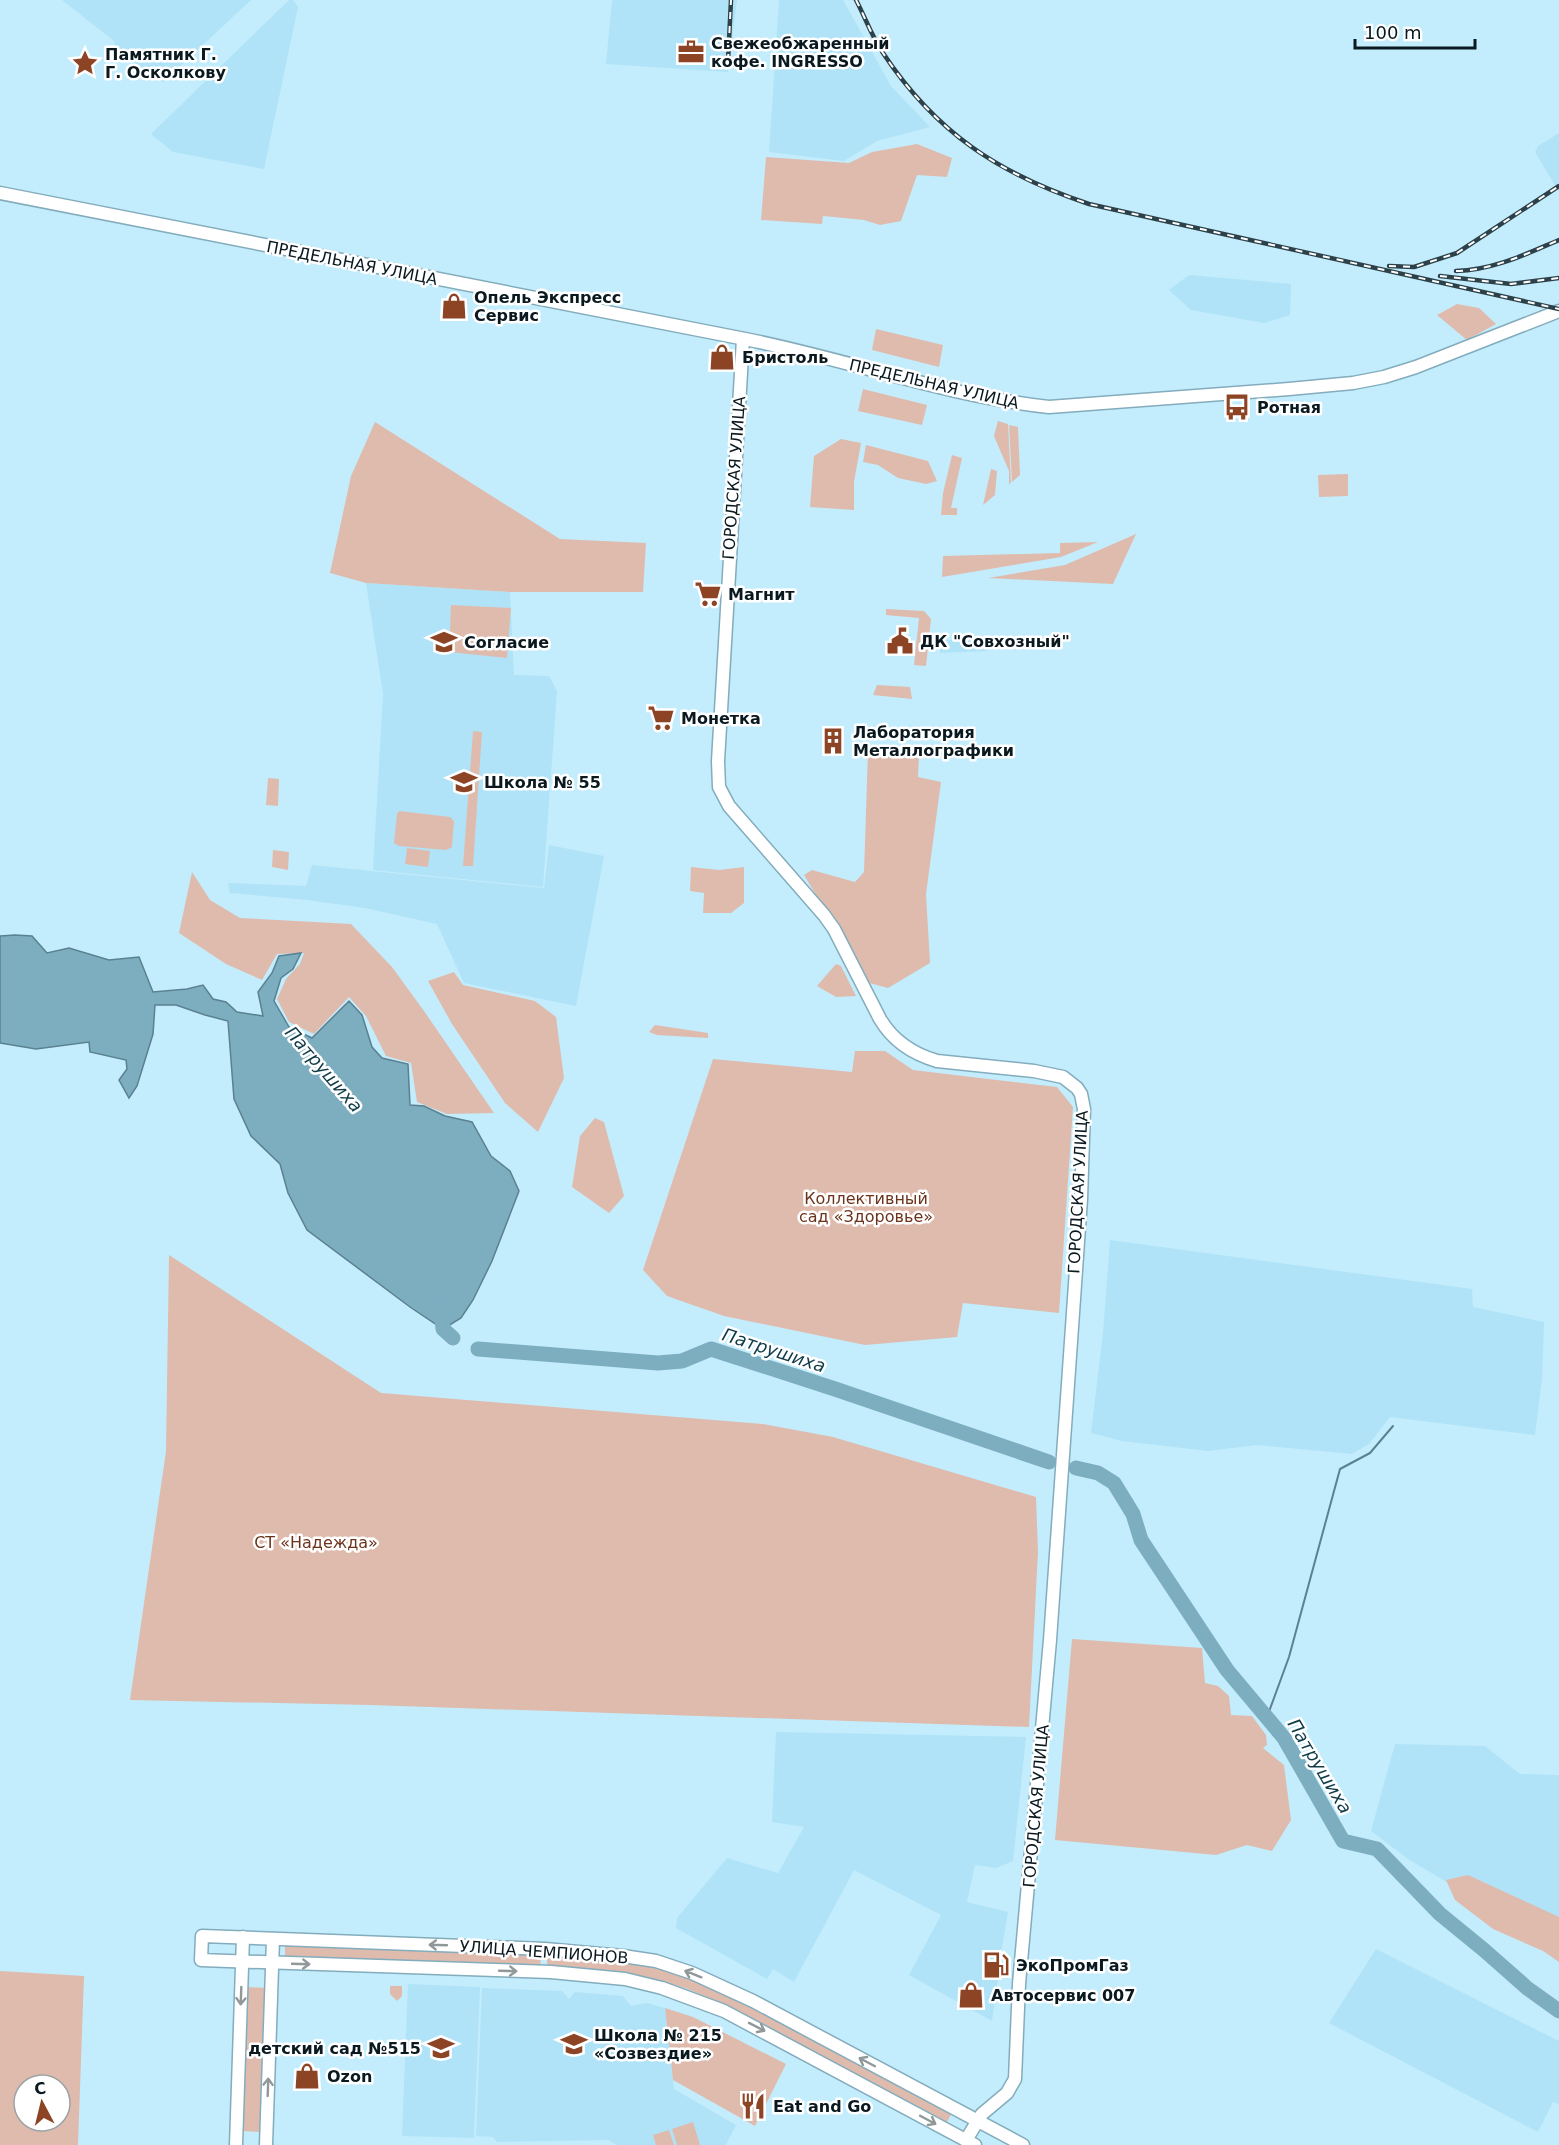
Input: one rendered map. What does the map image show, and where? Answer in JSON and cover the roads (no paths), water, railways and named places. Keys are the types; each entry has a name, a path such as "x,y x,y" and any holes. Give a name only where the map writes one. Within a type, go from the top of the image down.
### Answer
{"street":[{"name":"ПРЕДЕЛЬНАЯ УЛИЦА","path":"0,193 743,339 966,394 1022,404 1060,407 1353,383 1384,377 1416,367 1559,311"},
{"name":"ГОРОДСКАЯ УЛИЦА","path":"743,339 721,703 719,787 735,814 834,929 887,1031 903,1046 922,1057 937,1061 1050,1073 1071,1082 1081,1094 1085,1118 1048,1668 1019,1984 1015,2079 1007,2093 986,2109 977,2120 971,2143"},
{"name":"УЛИЦА ЧЕМПИОНОВ","path":"971,2143 724,2011 662,1988 617,1978 590,1975 201,1960 202,1936 545,1949 656,1961 692,1973 753,2001 1023,2145"},
{"path":"236,2145 243,1937"},
{"path":"266,2145 273,1939"}],"water":[{"path":"0,936 32,936 47,953 69,948 109,960 139,957 153,992 203,985 213,999 226,1002 237,1012 263,1016 258,992 272,973 279,956 301,953 293,969 281,978 274,1001 289,1027 312,1038 349,1001 362,1015 372,1047 382,1058 408,1064 410,1105 424,1106 445,1116 472,1122 491,1156 510,1171 519,1191 492,1261 473,1300 461,1318 443,1329 307,1230 288,1193 280,1164 251,1136 234,1099 228,1021 176,1005 155,1005 153,1034 137,1086 129,1098 119,1080 127,1069 126,1060 90,1052 89,1042 36,1049 0,1043"}],"waterway":[{"name":"Патрушиха","path":"441,1309 443,1329 453,1338"},
{"name":"Патрушиха","path":"478,1349 658,1363 682,1361 711,1349 1049,1462"},
{"path":"1267,1717 1289,1657 1340,1469 1370,1453 1393,1426"},
{"name":"Патрушиха","path":"1076,1468 1098,1473 1114,1483 1133,1514 1141,1540 1227,1670 1284,1738 1343,1841 1377,1849 1440,1914 1527,1988 1559,2011"}],"railway":[{"path":"728,61 731,0"},
{"path":"856,0 883,53 925,106 972,147 1026,179 1089,204 1559,309"},
{"path":"1389,266 1414,267 1457,253 1559,186"},
{"path":"1456,271 1497,264 1559,240"},
{"path":"1440,276 1511,284 1559,278"}],"place":[{"name":"Свежеобжаренный кофе. INGRESSO","path":"691,52"},
{"name":"Памятник Г. Г. Осколкову","path":"85,63"},
{"name":"Опель Экспресс Сервис","path":"454,306"},
{"name":"Бристоль","path":"722,357"},
{"name":"Ротная","path":"1237,407"},
{"name":"Магнит","path":"708,594"},
{"name":"ДК \"Совхозный\"","path":"900,641"},
{"name":"Согласие","path":"444,642"},
{"name":"Монетка","path":"661,718"},
{"name":"Лаборатория Металлографики","path":"833,741"},
{"name":"Школа № 55","path":"464,782"},
{"name":"ЭкоПромГаз","path":"996,1965"},
{"name":"Автосервис 007","path":"971,1995"},
{"name":"Школа № 215 «Созвездие»","path":"574,2044"},
{"name":"детский сад №515","path":"441,2048"},
{"name":"Ozon","path":"307,2076"},
{"name":"Eat and Go","path":"753,2106"}],"park label":[{"name":"Коллективный сад «Здоровье»","path":"866,1207"},
{"name":"СТ «Надежда»","path":"316,1542"}]}
